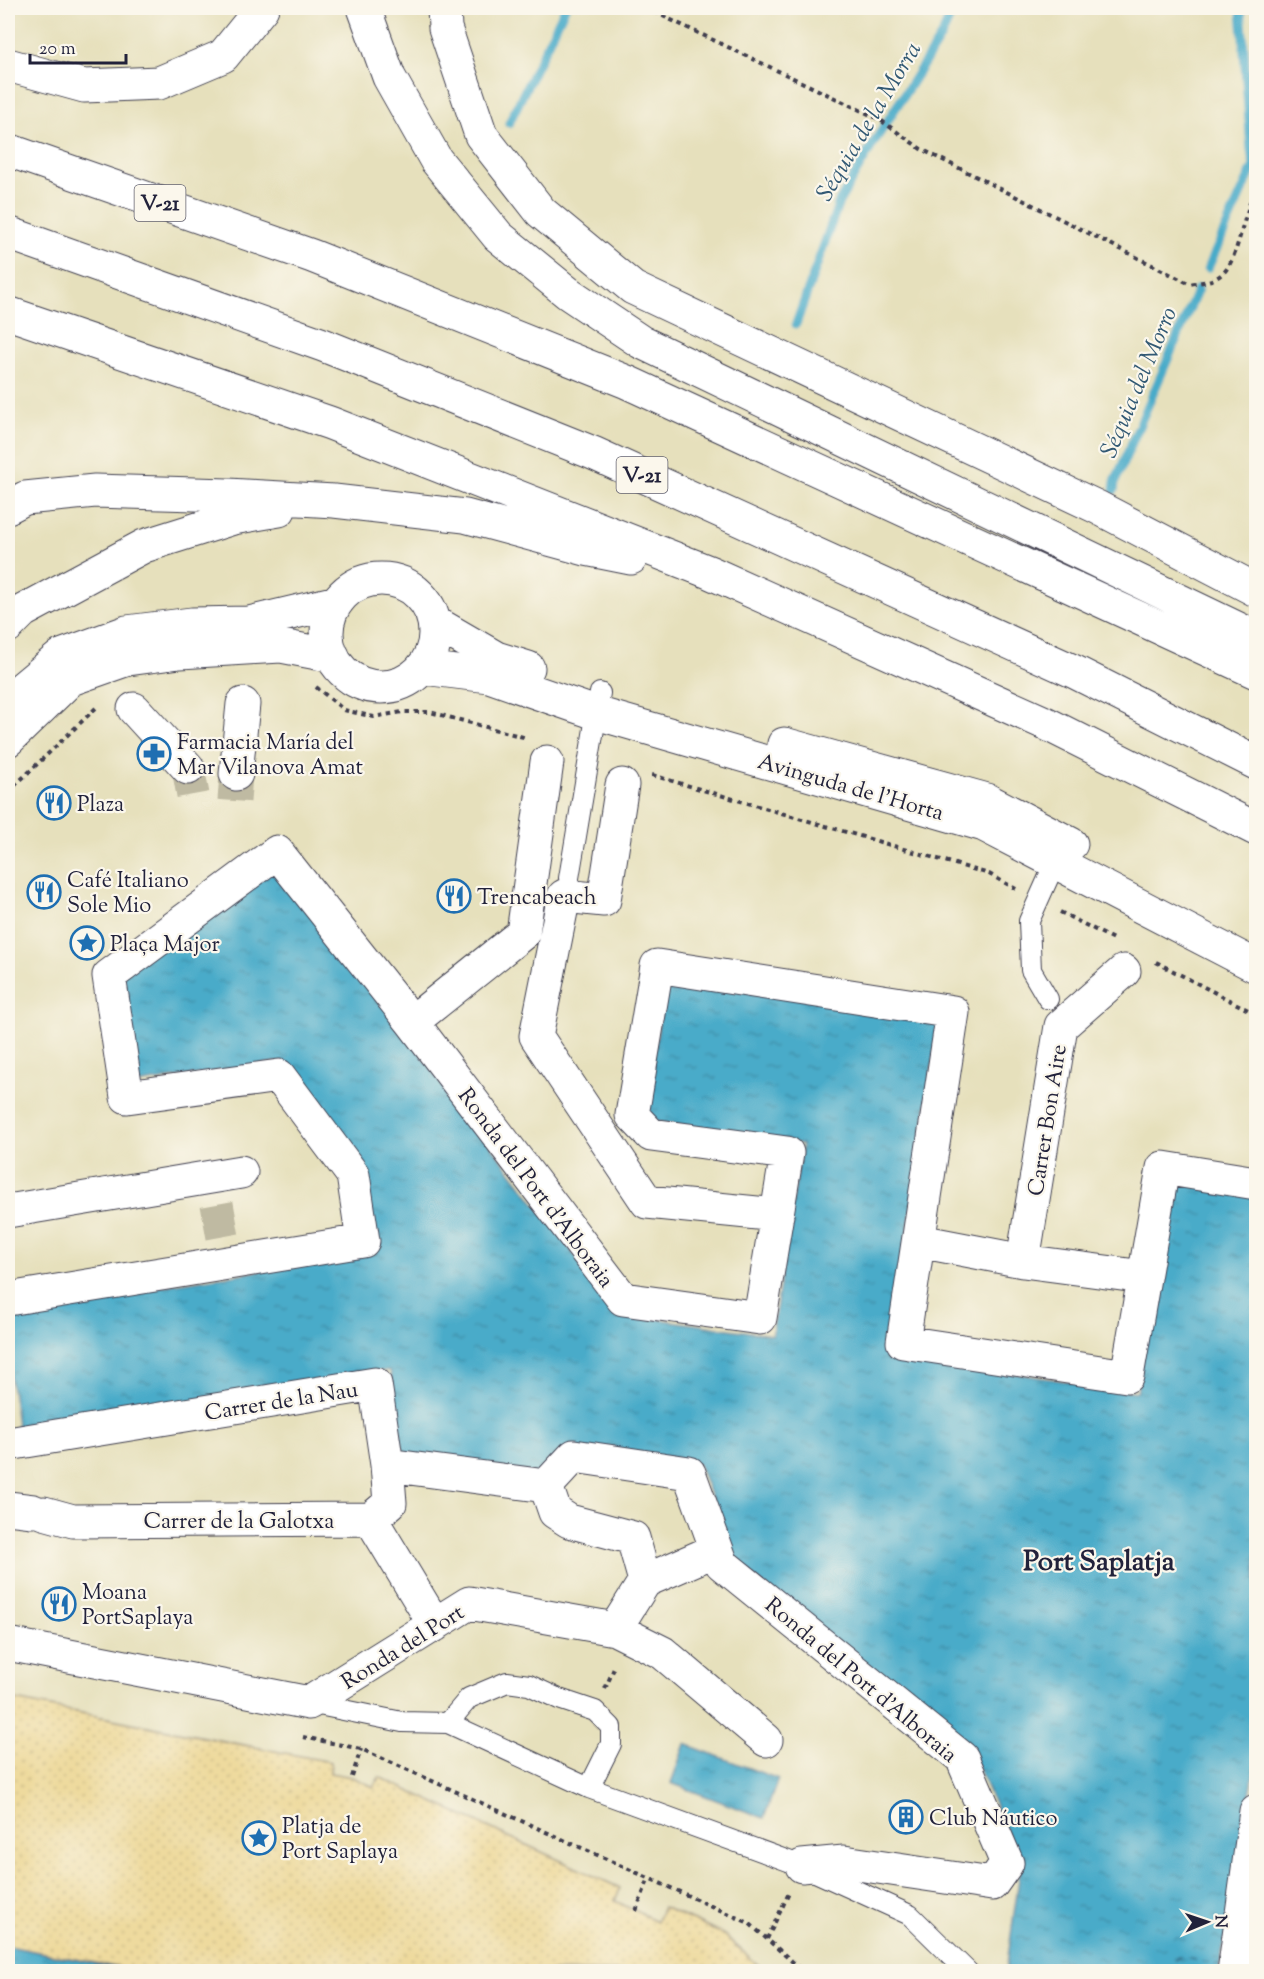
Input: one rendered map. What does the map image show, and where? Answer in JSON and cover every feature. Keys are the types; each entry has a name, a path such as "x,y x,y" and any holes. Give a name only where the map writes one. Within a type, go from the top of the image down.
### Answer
{"main road":[{"path":"8,65 84,86 159,83 223,56 262,8"},
{"path":"364,8 389,77 436,160 498,236 568,293 641,342 1249,634 1257,643"},
{"path":"444,8 445,28 481,135 541,212 633,288 1097,507 1257,590"},
{"name":"V-21","path":"8,150 312,256 627,382 1257,672"},
{"name":"V-21","path":"8,233 323,345 593,453 1075,672 1257,763"},
{"path":"8,313 330,423 710,572 1045,723 1257,829"},
{"path":"8,507 25,498 95,491 334,501 465,516 586,549 710,572"},
{"path":"8,626 23,611 144,546 233,518 334,501"},
{"path":"383,579 401,583 416,592 428,605 434,622 435,639 431,654 423,668 409,680 392,686 374,687 357,681 343,671 328,643 331,615 337,602 350,590 366,582 383,579"},
{"path":"8,700 61,656 127,632 192,624 249,623 337,602"},
{"name":"Avinguda de l'Horta","path":"434,622 496,658 598,703"},
{"path":"8,740 71,679 128,659 180,652 281,646 333,656"},
{"name":"Avinguda de l'Horta","path":"423,668 489,676 598,703 984,825 1061,851 1257,940"},
{"path":"236,774 243,704"},
{"path":"134,709 188,768"},
{"path":"412,1022 523,933 547,762"},
{"path":"622,785 604,900 564,896 536,1036 647,1202 777,1215"},
{"name":"Avinguda de l'Horta","path":"1061,851 1257,966"},
{"name":"Ronda del Port d'Alboraia","path":"8,1299 226,1253 363,1241 353,1174 279,1076 127,1097 108,976 277,852 412,1022 623,1299 760,1318 787,1153 651,1135 632,1115 657,966 952,1012 920,1241 903,1342 1127,1376 1163,1168 1257,1183"},
{"name":"Carrer Bon Aire","path":"1023,1261 1061,1026 1124,971"},
{"path":"8,1211 224,1184"},
{"path":"920,1241 1023,1261 1144,1277"},
{"name":"Carrer de la Nau","path":"8,1444 375,1384 387,1465"},
{"name":"Ronda del Port d'Alboraia","path":"546,1485 574,1456 689,1473 722,1564 962,1758 1007,1863 992,1884 844,1862 802,1866"},
{"path":"435,1625 371,1519 390,1503 387,1465 546,1485 555,1512 569,1521 633,1538 645,1581 622,1632"},
{"name":"Carrer de la Galotxa","path":"28,1511 73,1521 371,1519"},
{"path":"645,1581 716,1550"},
{"name":"Ronda del Port","path":"309,1703 469,1604 622,1632 663,1653 766,1740"},
{"path":"8,1644 309,1703"},
{"path":"1234,1971 1257,1811"}],"lane":[{"path":"569,878 598,703"},
{"path":"1048,999 1031,970 1029,921 1061,851"},
{"path":"448,1723 469,1698 507,1682 529,1685 594,1712 611,1727 611,1744 589,1788"},
{"path":"309,1703 402,1722 448,1723 589,1788 802,1866 910,1915 968,1971"}],"path":[{"path":"646,8 879,119 921,148 1190,284 1210,281 1223,273 1233,255 1253,195 1257,192"},
{"path":"1251,8 1257,72"},
{"path":"594,1712 622,1632"},
{"path":"296,1736 361,1749 749,1923 804,1971"},
{"path":"352,1777 361,1749"},
{"path":"636,1911 649,1878"},
{"path":"767,1938 777,1917"}],"sand":[{"name":"Platja de Port Saplaya","path":"15,1700 331,1762 330,1773 352,1777 374,1787 379,1777 620,1888 615,1901 657,1921 663,1907 724,1935 765,1971 128,1972 121,1968 8,1946 8,1714 13,1714"}],"water":[{"path":"275,864 620,1314 772,1335 802,1144 645,1120 666,975 939,1018 890,1355 1137,1392 1170,1179 1256,1192 1256,1398 1253,1424 1256,1431 1256,1760 1219,1971 1006,1971 1021,1864 970,1750 737,1564 698,1464 546,1476 403,1453 390,1370 18,1431 8,1362 8,1310 376,1253 364,1172 284,1061 131,1085 116,978"},
{"path":"685,1744 778,1779 764,1818 671,1783"},
{"path":"8,1946 121,1969 128,1971 8,1971"}],"waterway":[{"path":"509,123 565,8"},
{"name":"Séquia de la Morra","path":"796,324 839,202 942,35 954,8"},
{"name":"Séquia del Morro","path":"1208,268 1254,165 1241,8"},
{"name":"Séquia del Morro","path":"1114,490 1115,482 1198,289"}],"ferry route":[{"path":"1167,1972 1178,1957 1219,1964"}],"tunnel":[{"path":"188,768 193,795"},
{"path":"234,801 236,774"},
{"path":"217,1204 224,1243"}],"place":[{"name":"Farmacia María del Mar Vilanova Amat","path":"154,754"},
{"name":"Plaza","path":"54,803"},
{"name":"Café Italiano Sole Mio","path":"44,892"},
{"name":"Trencabeach","path":"454,896"},
{"name":"Plaça Major","path":"87,943"},
{"name":"Moana PortSaplaya","path":"59,1604"},
{"name":"Club Náutico","path":"906,1817"},
{"name":"Platja de Port Saplaya","path":"259,1838"}],"district":[{"name":"Port Saplatja","path":"1099,1560"}]}
